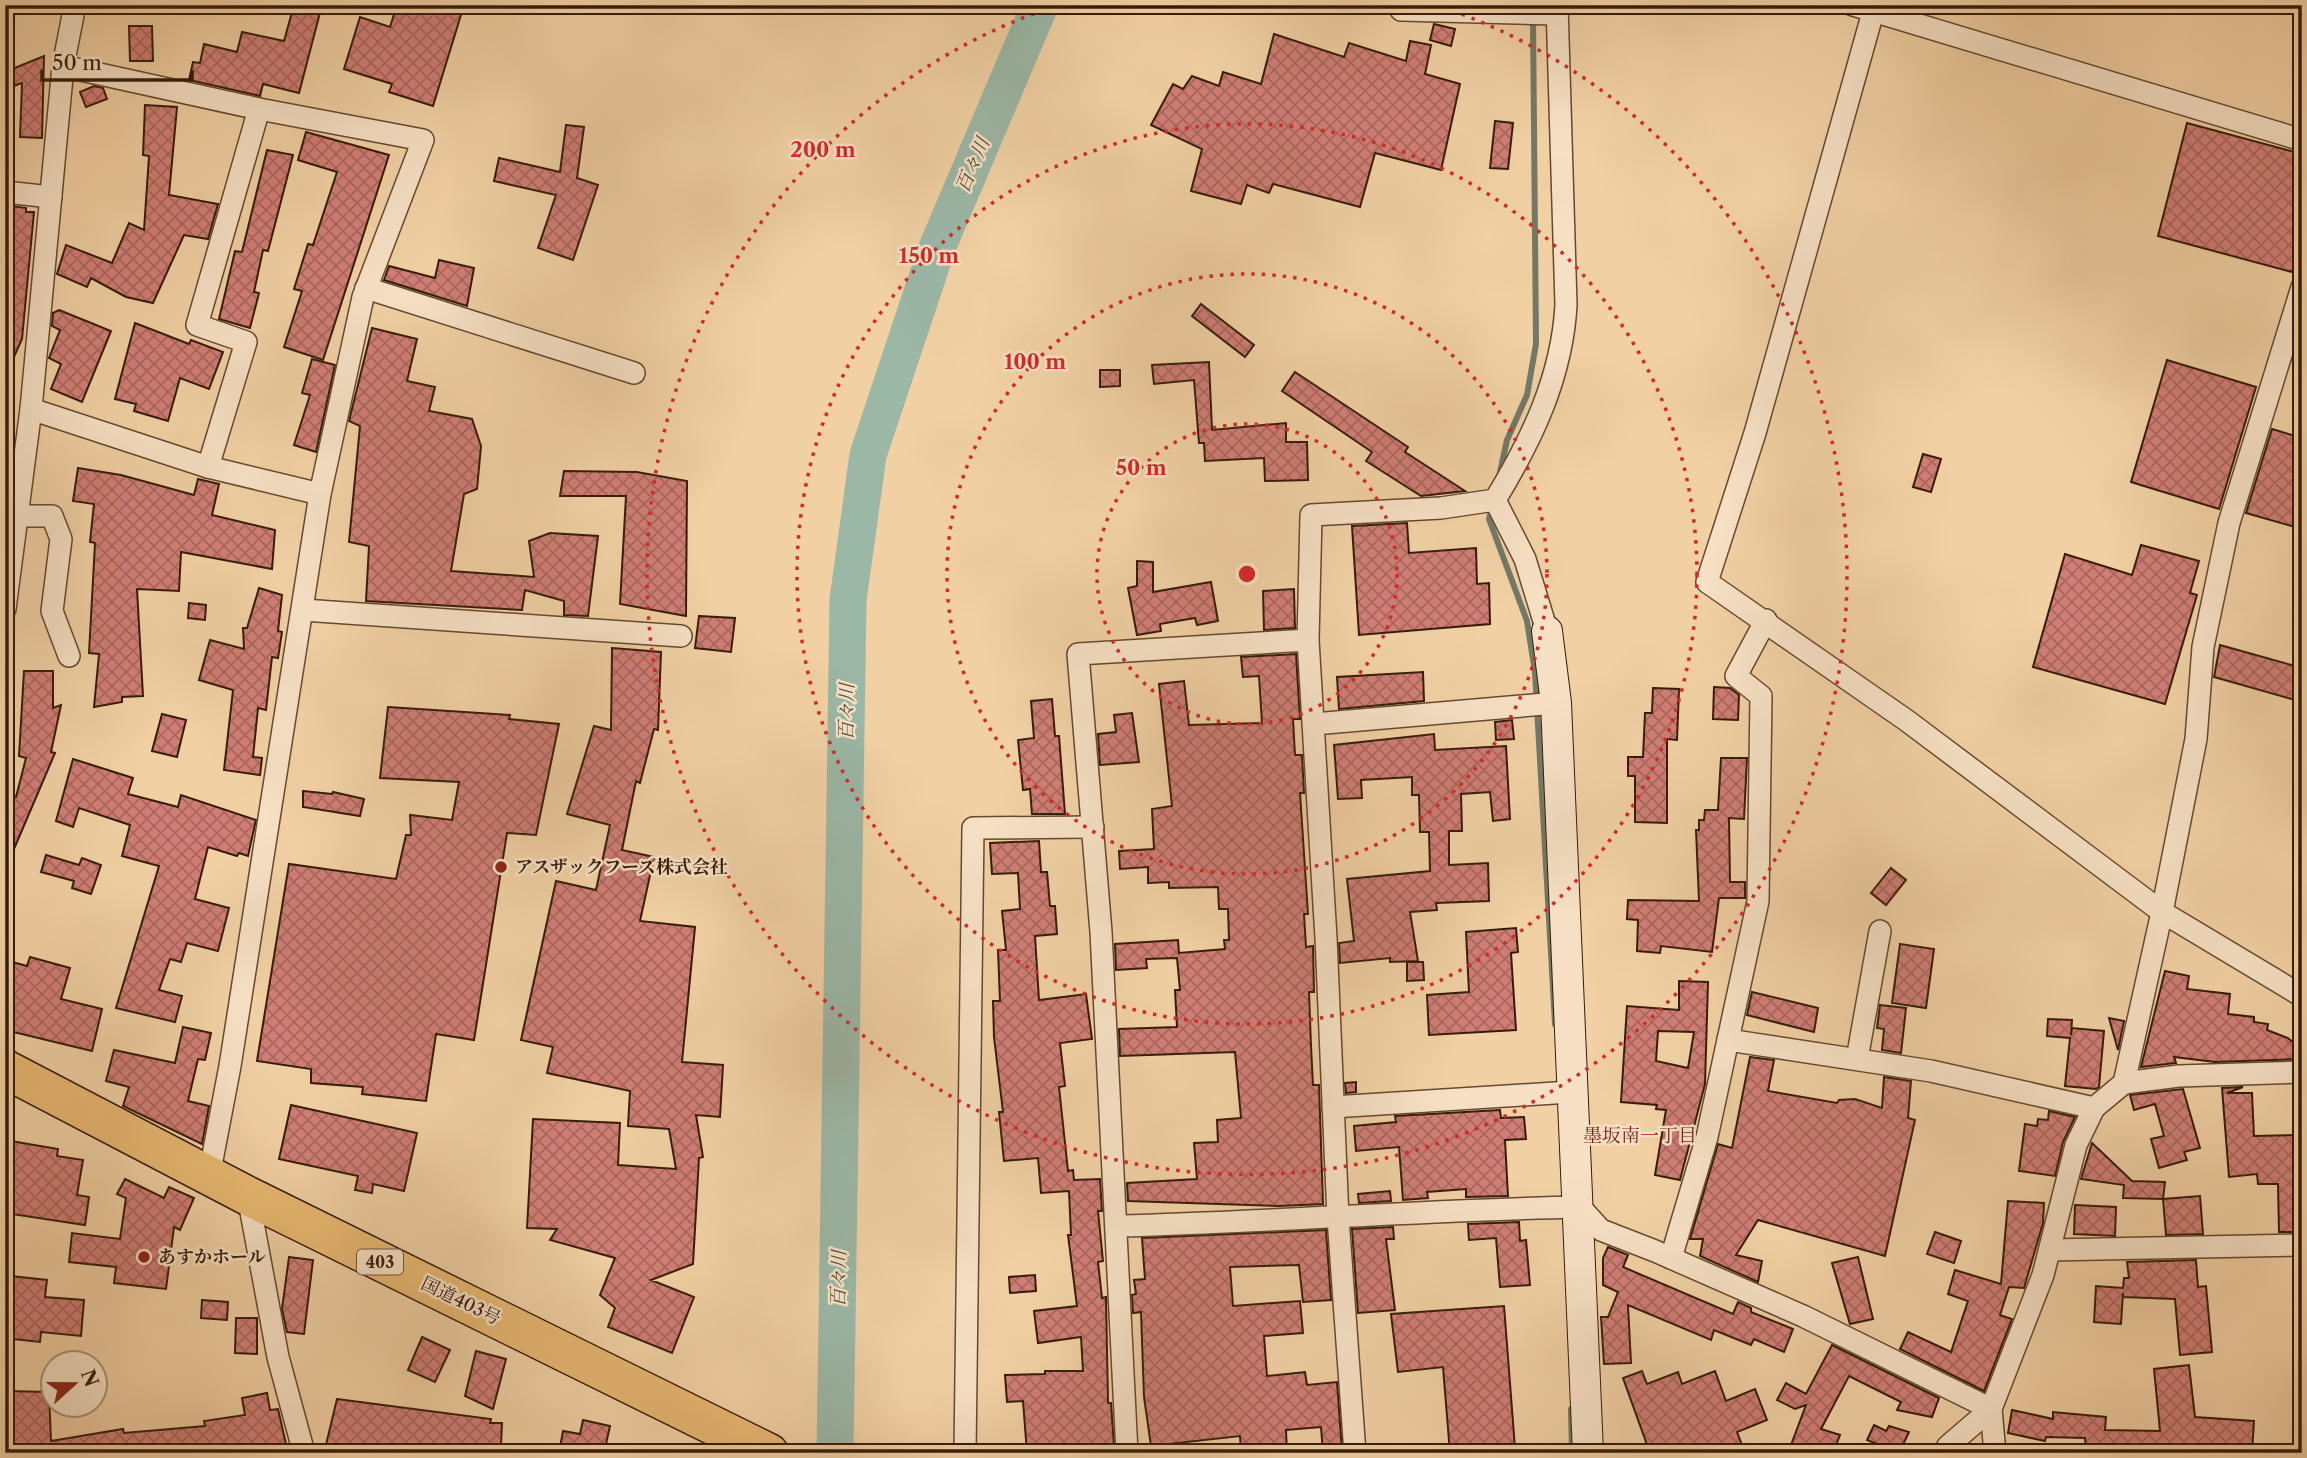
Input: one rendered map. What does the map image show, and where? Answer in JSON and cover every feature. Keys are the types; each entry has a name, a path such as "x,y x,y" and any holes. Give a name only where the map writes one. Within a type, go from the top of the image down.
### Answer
{"highway":[{"name":"国道403号","path":"5,1069 248,1196 750,1441 763,1450"}],"street":[{"path":"5,609 11,516 31,409 64,66 75,6"},
{"path":"2302,139 1867,7 1755,433 1707,582 1766,620 1906,719 2162,912 2302,996"},
{"path":"1401,10 1556,10 1566,304 1564,345 1524,451 1495,500"},
{"path":"64,66 259,110 423,140 366,288 320,494 230,1066 209,1176"},
{"path":"208,467 246,342 197,325 259,110"},
{"path":"5,192 51,197"},
{"path":"2124,1083 2162,912 2196,739 2203,647 2230,523 2302,287"},
{"path":"366,288 634,373"},
{"path":"31,409 208,467 320,494"},
{"path":"1495,500 1525,559 1547,631 1556,703 1570,1092 1580,1207 1588,1453"},
{"path":"1355,1453 1338,1218 1308,640 1311,515 1441,508 1495,500"},
{"path":"11,516 52,516 61,540 52,611 69,656"},
{"path":"303,610 681,636"},
{"path":"1671,1258 1707,1137 1758,901 1761,696 1737,676 1766,620"},
{"path":"1127,1453 1118,1226 1093,827 1078,654 1308,640"},
{"path":"1314,724 1556,703"},
{"path":"965,1453 973,828 1093,827"},
{"path":"1857,1059 1880,931"},
{"path":"1728,1040 1931,1070 2094,1108"},
{"path":"1995,1453 1991,1409 2050,1250 2076,1145 2094,1108 2124,1083 2179,1076 2302,1072"},
{"path":"1334,1107 1570,1092"},
{"path":"248,1196 278,1357 304,1453"},
{"path":"1118,1226 1338,1218 1429,1210 1580,1207 1601,1230 1803,1316 1991,1409"},
{"path":"2050,1250 2302,1245"},
{"path":"1944,1453 1948,1446 1991,1409"}],"building":[{"path":"294,5 322,5 299,93 263,84 260,96 189,80 193,62 200,63 204,44 237,52 242,32 284,41"},
{"path":"397,5 464,5 433,106 389,92 392,84 344,69 360,17 390,27"},
{"path":"1434,24 1455,29 1451,46 1430,40"},
{"path":"129,26 152,26 153,61 130,61"},
{"path":"1274,34 1344,57 1349,43 1406,61 1410,41 1431,45 1425,74 1460,84 1441,170 1375,153 1360,207 1273,184 1269,193 1247,185 1241,204 1191,191 1202,149 1151,125 1173,84 1183,89 1192,76 1219,86 1223,72 1261,84"},
{"path":"44,56 42,138 20,137 22,83 5,89 5,72"},
{"path":"94,86 103,88 107,99 86,107 80,92"},
{"path":"145,105 177,107 169,195 218,204 208,239 184,235 153,303 126,297 91,278 87,287 57,274 66,245 112,263 129,223 144,230 149,156 143,155"},
{"path":"1495,121 1513,123 1508,169 1490,168"},
{"path":"2187,123 2302,154 2302,236 2292,272 2158,236"},
{"path":"566,125 584,127 577,178 598,185 573,260 538,248 556,195 494,181 499,158 560,172"},
{"path":"306,132 389,155 323,360 284,347 302,291 294,289 308,244 313,245 337,172 298,160"},
{"path":"267,150 293,155 268,251 263,250 254,292 259,293 250,328 219,319 235,251 242,252"},
{"path":"5,205 34,212 22,339 5,377"},
{"path":"439,260 474,268 467,306 384,280 389,266 435,278"},
{"path":"1201,304 1254,345 1245,357 1192,316"},
{"path":"59,310 111,331 82,402 51,389 61,364 49,358 60,330 52,326 53,313"},
{"path":"135,323 189,344 191,340 223,352 209,389 180,378 168,421 134,411 136,404 115,399"},
{"path":"372,328 417,339 407,381 435,387 429,411 472,419 481,446 477,489 464,494 451,571 534,577 529,541 550,533 598,536 588,616 564,615 564,601 525,590 522,610 366,601 369,546 349,542 360,426 349,421"},
{"path":"312,359 335,365 316,452 294,445 310,395 302,393"},
{"path":"2167,360 2256,387 2219,509 2131,482"},
{"path":"1209,362 1212,430 1286,423 1286,442 1307,442 1308,480 1265,481 1264,458 1205,461 1204,443 1199,443 1194,380 1154,384 1152,365"},
{"path":"1100,370 1120,370 1120,386 1100,387"},
{"path":"1295,372 1408,447 1405,452 1465,491 1421,496 1366,461 1372,452 1282,391"},
{"path":"2272,429 2302,438 2302,529 2246,513"},
{"path":"1923,454 1941,459 1931,492 1913,487"},
{"path":"78,468 121,475 194,495 198,479 219,484 212,515 275,530 272,569 181,552 179,591 137,589 143,696 122,697 122,702 94,707 99,654 89,653 95,543 90,542 94,504 73,501"},
{"path":"564,471 637,472 687,481 686,616 620,604 626,496 560,496"},
{"path":"1407,523 1409,553 1476,548 1477,584 1489,583 1490,624 1359,635 1352,526"},
{"path":"2141,545 2199,561 2190,593 2197,595 2165,704 2033,667 2065,554 2132,575"},
{"path":"1137,561 1153,562 1153,592 1211,582 1218,621 1197,625 1195,618 1160,624 1161,631 1137,635 1128,588 1137,586"},
{"path":"259,588 282,595 278,631 282,632 278,658 272,657 266,710 258,708 253,757 262,758 260,775 224,770 233,690 199,680 210,640 244,649 243,628 247,628"},
{"path":"1294,589 1295,628 1264,630 1263,591"},
{"path":"189,603 206,605 205,620 188,618"},
{"path":"699,616 735,618 731,652 695,648"},
{"path":"2220,645 2302,668 2302,702 2214,677"},
{"path":"612,648 661,652 658,730 654,729 640,783 636,781 622,850 654,857 640,921 695,927 682,1062 723,1065 720,1117 696,1115 703,1157 699,1158 693,1264 651,1280 694,1297 672,1353 608,1327 615,1308 600,1295 615,1258 550,1240 557,1229 527,1228 533,1119 620,1123 618,1165 676,1169 669,1129 628,1126 630,1091 547,1073 553,1047 521,1040 556,881 596,890 610,825 567,814 594,726 611,730"},
{"path":"1296,654 1300,719 1293,719 1295,755 1302,755 1304,793 1300,793 1308,914 1304,914 1306,947 1313,946 1314,992 1309,992 1311,1046 1313,1085 1319,1085 1323,1204 1279,1206 1128,1201 1127,1183 1197,1179 1194,1143 1218,1142 1217,1120 1241,1118 1235,1052 1120,1056 1119,1029 1177,1027 1175,990 1180,990 1177,958 1146,959 1147,968 1116,970 1115,944 1178,940 1179,953 1225,949 1224,940 1229,940 1228,909 1219,909 1218,887 1169,888 1169,882 1148,883 1148,867 1120,869 1119,851 1154,849 1152,809 1172,806 1159,684 1184,681 1189,725 1262,723 1259,676 1243,677 1241,657"},
{"path":"24,671 53,671 53,708 61,705 51,752 55,753 5,870 5,794 16,797 26,758 19,756"},
{"path":"1423,672 1424,701 1339,709 1337,677"},
{"path":"1714,687 1730,688 1739,695 1738,720 1713,719"},
{"path":"1653,688 1679,689 1677,740 1667,739 1667,823 1635,822 1635,776 1628,776 1628,757 1643,757 1645,713 1652,713"},
{"path":"1052,699 1055,736 1059,736 1065,814 1032,814 1030,789 1023,790 1018,740 1034,738 1031,701"},
{"path":"388,707 510,715 509,719 559,724 536,835 507,833 474,1040 436,1034 426,1101 362,1094 363,1087 311,1083 311,1069 257,1061 289,864 396,879 406,835 411,835 410,815 452,820 459,782 380,778"},
{"path":"1132,713 1139,762 1100,765 1098,734 1116,732 1114,715"},
{"path":"162,714 186,720 177,757 152,751"},
{"path":"1512,720 1514,739 1496,740 1495,722"},
{"path":"1434,734 1435,750 1506,746 1510,819 1493,821 1490,792 1461,794 1462,831 1449,831 1449,865 1488,863 1489,901 1436,903 1437,910 1410,912 1418,961 1390,962 1390,958 1340,963 1339,943 1354,941 1347,879 1430,871 1429,832 1420,832 1419,795 1412,795 1412,777 1361,780 1362,798 1338,799 1334,745"},
{"path":"1721,758 1747,758 1744,819 1729,818 1730,882 1745,882 1745,898 1719,898 1712,952 1661,946 1660,953 1637,951 1638,920 1627,919 1628,900 1699,901 1696,830 1699,830 1699,820 1704,820 1705,810 1718,810"},
{"path":"73,759 133,778 128,794 178,807 181,795 256,820 248,856 239,853 237,856 208,847 195,899 229,908 218,951 187,943 181,962 170,959 159,990 182,996 175,1022 116,1008 159,866 122,856 130,825 79,808 73,827 56,821"},
{"path":"303,791 333,792 364,799 360,816 303,807"},
{"path":"1039,841 1041,872 1047,872 1050,906 1055,906 1057,934 1035,936 1039,1000 1086,994 1092,1039 1060,1043 1065,1086 1059,1087 1068,1171 1073,1170 1074,1180 1100,1179 1102,1211 1098,1211 1103,1261 1098,1262 1102,1298 1106,1297 1108,1403 1111,1403 1114,1446 1027,1453 1023,1401 1007,1402 1005,1375 1083,1371 1081,1337 1038,1343 1034,1311 1077,1306 1068,1235 1071,1235 1069,1191 1041,1193 1038,1158 1004,1161 999,1112 1003,1112 994,1037 993,1001 1000,1001 998,950 1006,950 1002,911 1020,909 1018,873 992,874 990,843"},
{"path":"46,855 79,865 82,858 101,865 91,894 72,888 74,881 41,872"},
{"path":"1891,868 1906,880 1886,905 1871,893"},
{"path":"1516,928 1518,952 1511,953 1516,1030 1429,1035 1427,995 1469,992 1466,932"},
{"path":"1900,944 1934,949 1926,1008 1892,1003"},
{"path":"30,957 70,968 61,999 102,1009 92,1051 5,1030 5,960 27,966"},
{"path":"1407,962 1423,962 1424,980 1407,981"},
{"path":"2165,971 2189,976 2187,989 2230,994 2228,1014 2254,1017 2254,1022 2268,1024 2267,1030 2288,1038 2302,1050 2302,1059 2215,1062 2174,1057 2176,1063 2141,1067"},
{"path":"1679,981 1708,982 1705,1084 1680,1180 1655,1175 1666,1110 1656,1109 1657,1105 1621,1102 1627,1006 1679,1010","holes":["1658,1031 1694,1032 1688,1068 1656,1061"]},
{"path":"1752,992 1818,1008 1814,1032 1747,1015"},
{"path":"1880,1005 1906,1008 1901,1053 1882,1050 1884,1029 1877,1028"},
{"path":"2109,1018 2124,1021 2118,1050"},
{"path":"2048,1019 2072,1020 2071,1035 2072,1028 2104,1031 2099,1087 2065,1086 2070,1038 2047,1036"},
{"path":"183,1027 211,1033 205,1060 198,1059 188,1101 209,1106 202,1144 123,1106 129,1087 106,1081 114,1050 175,1063"},
{"path":"1750,1057 1774,1060 1768,1091 1837,1103 1839,1100 1855,1099 1882,1108 1884,1077 1911,1081 1908,1118 1915,1120 1885,1256 1758,1220 1736,1255 1762,1261 1758,1282 1700,1256 1703,1239 1690,1239 1718,1144 1732,1148"},
{"path":"1356,1082 1356,1092 1346,1093 1345,1083"},
{"path":"2243,1087 2227,1093 2252,1093 2254,1136 2302,1135 2302,1232 2279,1232 2278,1184 2258,1184 2257,1174 2229,1177 2222,1088"},
{"path":"2183,1089 2200,1148 2184,1152 2187,1160 2159,1168 2151,1139 2164,1136 2155,1104 2134,1110 2130,1095"},
{"path":"291,1105 417,1133 404,1191 373,1184 372,1193 355,1190 358,1176 279,1159"},
{"path":"1500,1110 1501,1118 1524,1117 1526,1139 1505,1140 1508,1196 1466,1197 1466,1189 1427,1192 1428,1198 1403,1200 1399,1147 1356,1151 1354,1126 1396,1122 1395,1116"},
{"path":"2049,1111 2075,1117 2063,1142 2055,1176 2019,1171 2025,1124 2037,1126 2038,1119 2048,1120"},
{"path":"5,1140 58,1149 57,1156 83,1160 77,1195 89,1197 85,1225 5,1213"},
{"path":"2092,1143 2132,1181 2165,1182 2163,1199 2123,1198 2124,1185 2081,1179"},
{"path":"125,1179 164,1198 169,1187 194,1198 180,1230 174,1227 166,1289 114,1283 116,1267 69,1262 72,1233 120,1239 126,1198 117,1194"},
{"path":"1390,1191 1391,1201 1359,1203 1358,1194"},
{"path":"2200,1196 2203,1234 2166,1235 2163,1199"},
{"path":"2008,1201 2044,1203 2043,1223 2024,1288 2009,1287 2000,1315 2012,1319 1984,1391 1900,1349 1908,1332 1951,1352 1968,1301 1948,1294 1955,1270 2001,1284"},
{"path":"2075,1205 2116,1207 2115,1236 2074,1234"},
{"path":"1519,1222 1520,1241 1526,1240 1530,1285 1500,1287 1496,1238 1469,1240 1468,1224"},
{"path":"1393,1227 1394,1239 1386,1239 1395,1310 1358,1313 1352,1229"},
{"path":"1326,1230 1331,1300 1303,1302 1299,1265 1230,1267 1233,1306 1300,1301 1303,1333 1264,1336 1267,1376 1305,1372 1307,1385 1337,1382 1342,1451 1323,1453 1321,1427 1286,1430 1287,1453 1241,1453 1240,1436 1151,1446 1144,1397 1141,1312 1133,1313 1132,1295 1136,1294 1134,1280 1145,1279 1142,1238"},
{"path":"1935,1232 1961,1241 1954,1263 1927,1254"},
{"path":"1608,1247 1628,1255 1623,1267 1733,1314 1738,1302 1751,1308 1751,1312 1793,1329 1784,1352 1754,1339 1751,1345 1714,1330 1711,1340 1628,1305 1631,1363 1604,1364 1601,1317 1608,1317 1618,1292 1603,1285 1603,1258"},
{"path":"289,1257 313,1260 304,1334 287,1332 282,1309"},
{"path":"1858,1257 1873,1319 1850,1324 1832,1263"},
{"path":"2196,1260 2198,1287 2206,1286 2212,1352 2180,1355 2175,1299 2123,1297 2123,1293 2121,1324 2094,1322 2096,1286 2123,1288 2124,1278 2129,1278 2127,1262"},
{"path":"1035,1275 1036,1291 1010,1293 1009,1277"},
{"path":"11,1276 47,1280 45,1297 84,1300 81,1336 41,1332 40,1342 5,1338"},
{"path":"202,1300 228,1302 227,1320 201,1318"},
{"path":"1504,1306 1515,1448 1450,1453 1443,1367 1398,1372 1391,1314"},
{"path":"236,1318 257,1318 257,1354 235,1353"},
{"path":"422,1337 450,1350 435,1382 408,1370"},
{"path":"1832,1345 1939,1398 1932,1417 1897,1410 1901,1402 1849,1376 1821,1429 1840,1435 1833,1453 1788,1453 1806,1405 1795,1409 1777,1400 1786,1383 1806,1394"},
{"path":"476,1351 506,1359 493,1409 465,1396"},
{"path":"2189,1365 2195,1417 2254,1421 2252,1453 2086,1453 2085,1438 2046,1437 2045,1441 2008,1433 2012,1410 2053,1419 2053,1412 2106,1417 2105,1430 2160,1431 2154,1369"},
{"path":"1642,1371 1647,1384 1678,1372 1682,1384 1715,1371 1726,1401 1755,1389 1767,1420 1737,1432 1745,1453 1650,1453 1623,1378"},
{"path":"5,1391 38,1392 38,1420 50,1420 51,1441 123,1429 124,1433 205,1426 204,1421 245,1415 242,1398 267,1393 270,1410 278,1409 288,1453 5,1453"},
{"path":"337,1399 491,1419 490,1423 502,1423 501,1445 471,1444 470,1453 324,1453"},
{"path":"583,1420 610,1426 604,1453 559,1453 563,1431 580,1434"},
{"path":"1874,1425 1886,1431 1889,1426 1909,1432 1899,1453 1867,1440"}],"waterway":[{"name":"百々川","path":"835,1453 848,600 868,455 937,248 1040,5"},
{"path":"1499,477 1507,440 1527,395 1536,344 1533,18"},
{"path":"1492,508 1489,519 1527,621 1535,672 1555,1024"},
{"path":"1571,1409 1572,1453"}],"place":[{"name":"アスザックフーズ株式会社","path":"501,867"},
{"name":"あすかホール","path":"144,1257"}],"district":[{"name":"墨坂南一丁目","path":"1640,1135"}]}
